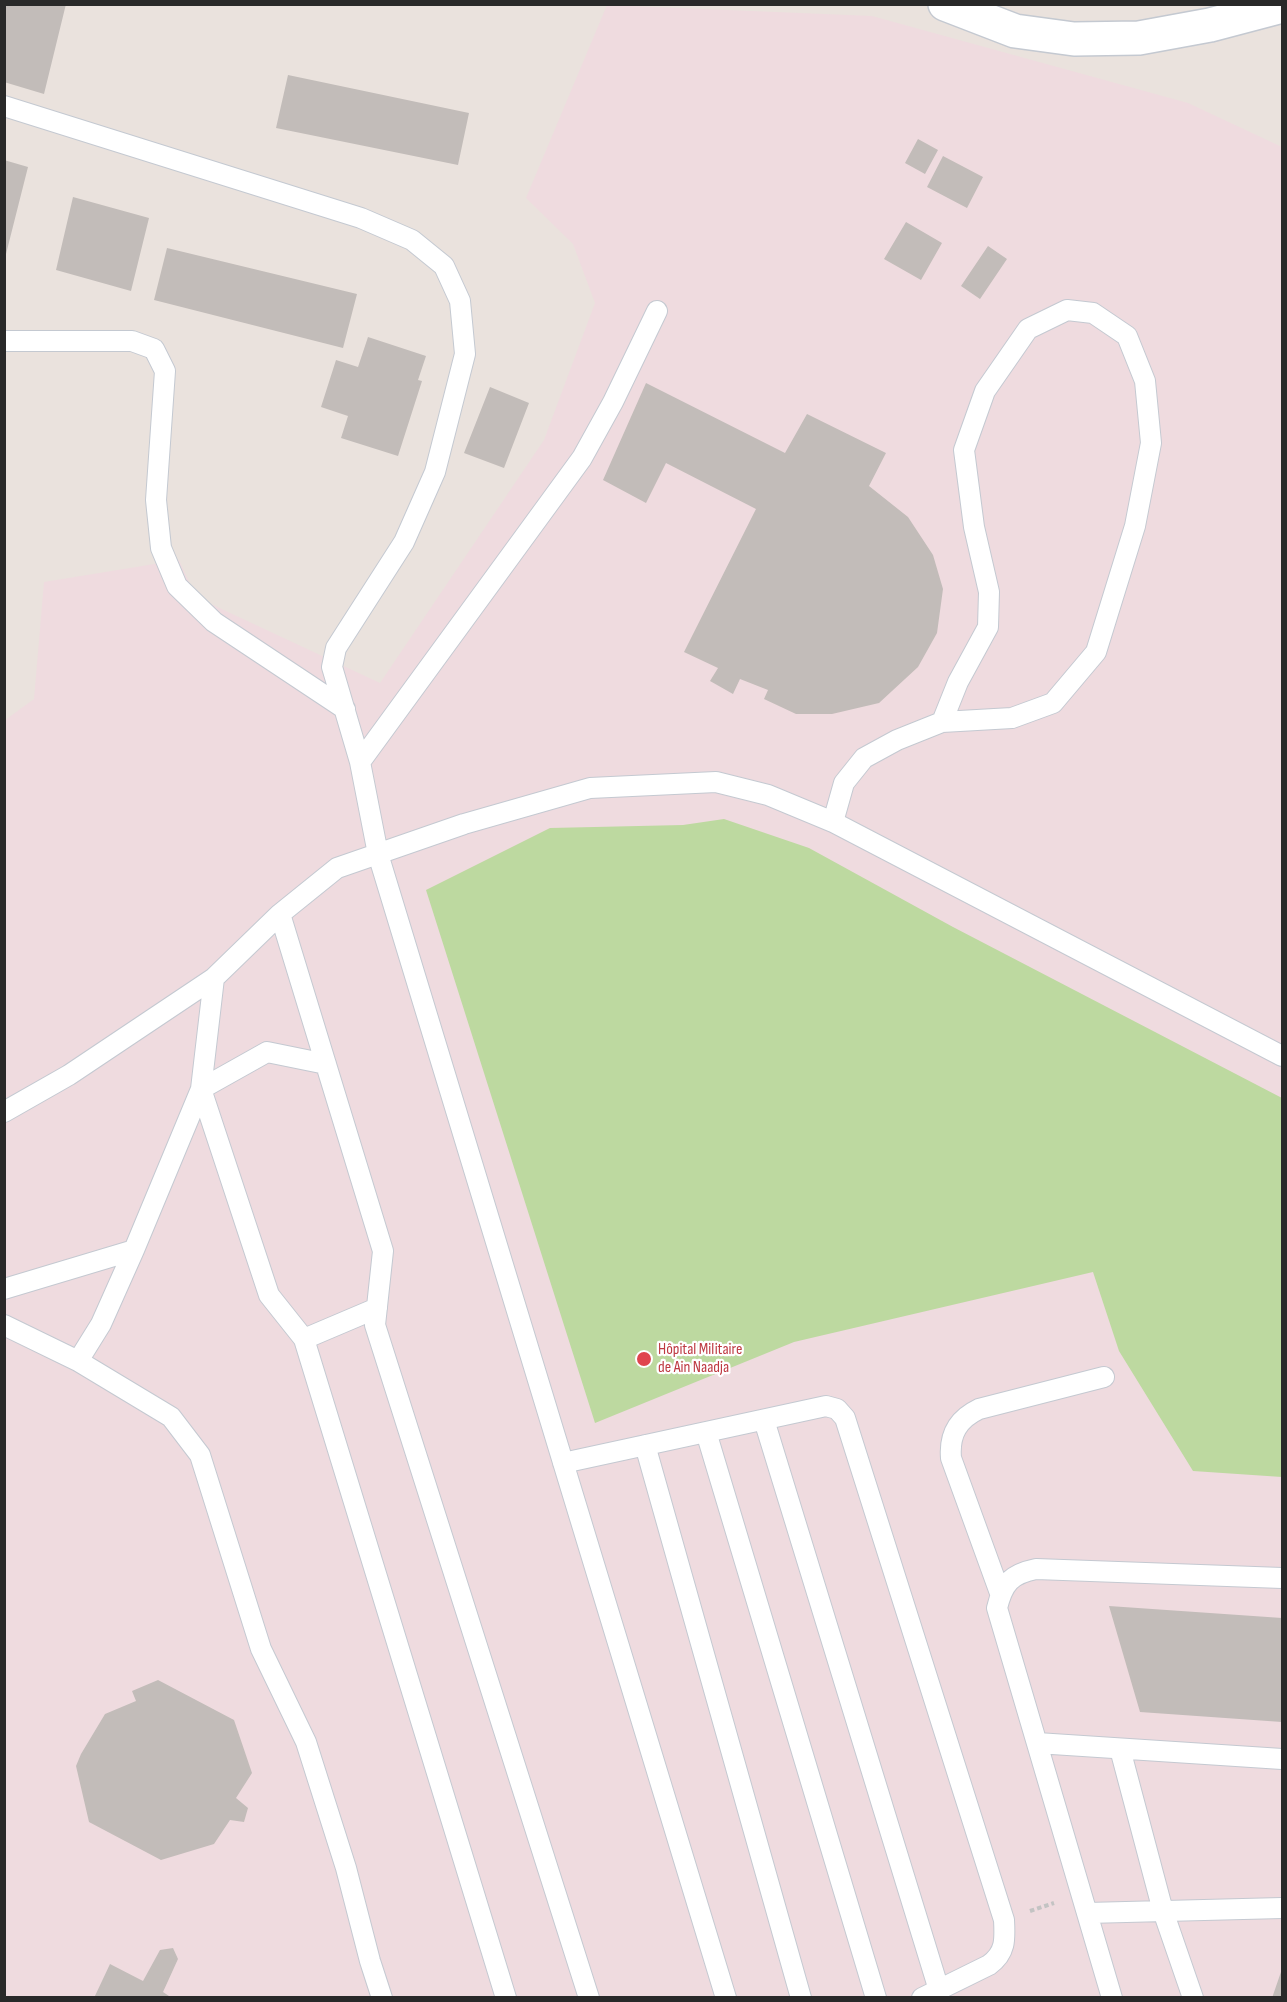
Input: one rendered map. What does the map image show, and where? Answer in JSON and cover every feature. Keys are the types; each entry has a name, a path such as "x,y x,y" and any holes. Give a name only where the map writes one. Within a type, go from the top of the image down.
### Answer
{"street":[{"path":"945,4 1015,30 1074,39 1139,38 1213,15 1282,6"}],"lane":[{"path":"4,106 361,218 411,240 444,266 460,301 465,354 435,472 404,542 336,648 332,667 360,762 378,854 726,1998"},
{"path":"833,822 844,783 864,758 897,740 942,722 1012,718 1053,703 1096,651 1135,526 1151,443 1145,381 1127,336 1093,313 1067,310 1028,329 985,391 964,450 974,527 989,592 988,627 958,682 942,722"},
{"path":"360,762 582,458 613,402 657,311"},
{"path":"4,341 132,342 154,349 165,371 156,500 161,548 177,586 214,622 345,709"},
{"path":"4,1112 69,1075 214,978 280,914 337,868 464,824 590,788 716,782 768,795 833,822 1282,1056"},
{"path":"280,914 383,1251 375,1325 589,1998"},
{"path":"78,1361 101,1324 201,1089 214,978"},
{"path":"201,1089 267,1052 326,1064"},
{"path":"201,1089 269,1295 304,1339 506,1998"},
{"path":"4,1289 134,1250"},
{"path":"304,1339 377,1308"},
{"path":"4,1325 78,1361 171,1417 200,1455 261,1649 306,1742 346,1868 382,1998"},
{"path":"1000,1593 951,1458 952,1437 958,1425 967,1415 979,1409 1104,1377"},
{"path":"564,1462 826,1406 837,1409 845,1418 1004,1920 1005,1943 1003,1952 997,1960 931,1994 764,1420"},
{"path":"706,1432 876,1998"},
{"path":"645,1445 801,1998"},
{"path":"1112,1998 997,1608 1000,1593 1009,1580 1015,1576 1036,1569 1282,1578"},
{"path":"1037,1743 1282,1759"},
{"path":"1120,1749 1163,1911 1193,1998"},
{"path":"1084,1904 1163,1911 1282,1908"}],"path":[{"path":"1004,1920 1084,1904"}],"shaded area":[{"name":"Hôpital Militaire de Ain Naadja","path":"607,5 872,16 1188,103 1282,147 1282,1997 5,1997 4,721 34,699 44,582 179,560 196,597 380,683 544,440 595,303 573,244 526,198"}],"green space":[{"path":"724,819 809,848 953,927 1282,1098 1282,1477 1193,1471 1119,1351 1093,1272 794,1342 595,1423 426,890 550,828 683,825"}],"building":[{"path":"4,4 66,4 44,94 4,82"},
{"path":"288,75 469,113 458,165 276,128"},
{"path":"918,139 938,150 925,174 905,163"},
{"path":"943,156 983,177 967,208 927,187"},
{"path":"4,160 28,167 5,258 4,258"},
{"path":"73,197 149,218 131,291 56,270"},
{"path":"906,222 942,243 921,280 884,259"},
{"path":"988,246 1007,259 980,299 961,286"},
{"path":"167,248 357,294 343,348 154,300"},
{"path":"368,337 426,356 418,380 422,381 398,456 341,438 348,416 321,407 336,360 358,367"},
{"path":"646,383 785,453 807,414 886,453 869,486 908,517 933,555 943,589 937,633 918,667 879,703 832,714 796,714 764,699 768,690 740,679 733,694 710,681 718,668 684,652 756,509 666,463 646,503 603,480"},
{"path":"490,387 529,403 504,468 464,453"},
{"path":"1109,1606 1282,1618 1282,1722 1140,1712"},
{"path":"158,1680 234,1720 252,1773 236,1798 248,1808 244,1822 230,1820 214,1844 161,1860 89,1822 76,1766 105,1714 136,1701 132,1691"},
{"path":"173,1948 178,1959 163,1992 172,1998 94,1998 110,1964 143,1981 160,1950"},
{"path":"1282,1969 1282,1998 1272,1998"}],"place":[{"name":"Hôpital Militaire de Ain Naadja","path":"644,1359"}]}
